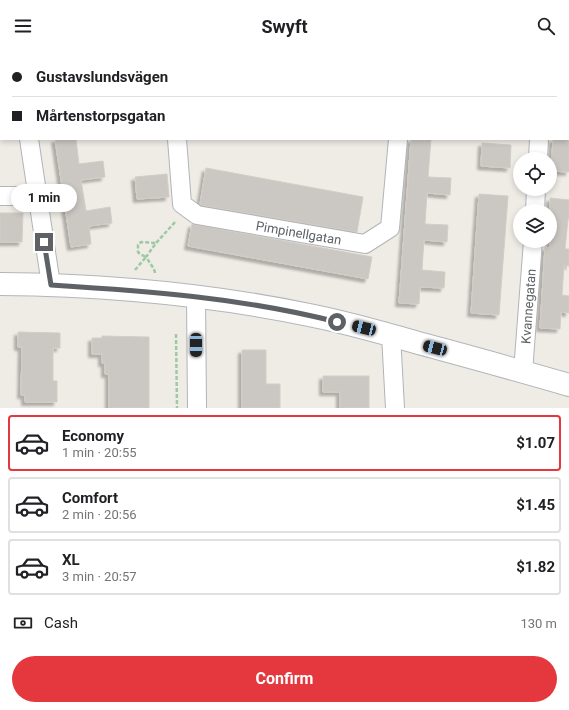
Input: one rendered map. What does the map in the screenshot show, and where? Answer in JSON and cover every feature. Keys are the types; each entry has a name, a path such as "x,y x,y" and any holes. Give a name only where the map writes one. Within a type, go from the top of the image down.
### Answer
{"street":[{"path":"29,140 51,285"},
{"path":"176,140 182,204 188,208"},
{"name":"Pimpinellgatan","path":"188,208 197,215 365,244 390,228 398,140"},
{"path":"539,152 540,140"},
{"path":"0,196 37,196"},
{"name":"Kvannegatan","path":"523,372 532,248"},
{"path":"0,284 51,285 129,290 250,304 311,315 391,335 569,385"},
{"path":"196,297 197,408"},
{"path":"391,335 395,408"}],"path":[{"path":"146,257 156,243 188,208"},
{"path":"156,243 141,242 138,245 138,252 146,257 154,269 156,276"}],"building":[{"path":"55,140 76,140 79,164 103,161 105,177 81,180 86,211 110,207 112,223 89,226 91,244 71,247"},
{"path":"411,140 431,140 428,177 451,178 450,195 427,193 425,224 448,225 447,242 424,240 422,270 445,272 444,288 420,287 419,304 399,303"},
{"path":"553,140 569,140 569,172 557,171 557,152 552,152"},
{"path":"482,143 511,145 510,168 481,166"},
{"path":"206,168 363,197 357,232 201,205"},
{"path":"167,174 169,197 137,199 135,177"},
{"path":"479,194 508,196 499,315 471,313"},
{"path":"550,198 569,200 569,219 565,249 569,249 569,266 564,265 562,295 569,296 569,313 561,312 560,329 540,328 545,248 557,248 557,204 550,204"},
{"path":"0,213 23,213 22,242 0,242"},
{"path":"192,224 372,257 368,279 188,246"},
{"path":"18,332 60,333 60,348 53,348 53,381 57,381 57,402 25,402 25,395 21,395 22,347 18,347"},
{"path":"102,336 149,337 149,408 109,408 109,374 105,374 105,363 102,363 102,354 92,354 92,338 102,338"},
{"path":"242,350 266,350 266,384 280,384 280,408 242,408"},
{"path":"323,376 369,376 369,408 340,408 340,392 323,392"}],"route":[{"path":"44,242 51,285 129,290 196,297 250,304 311,315 337,322"}]}
